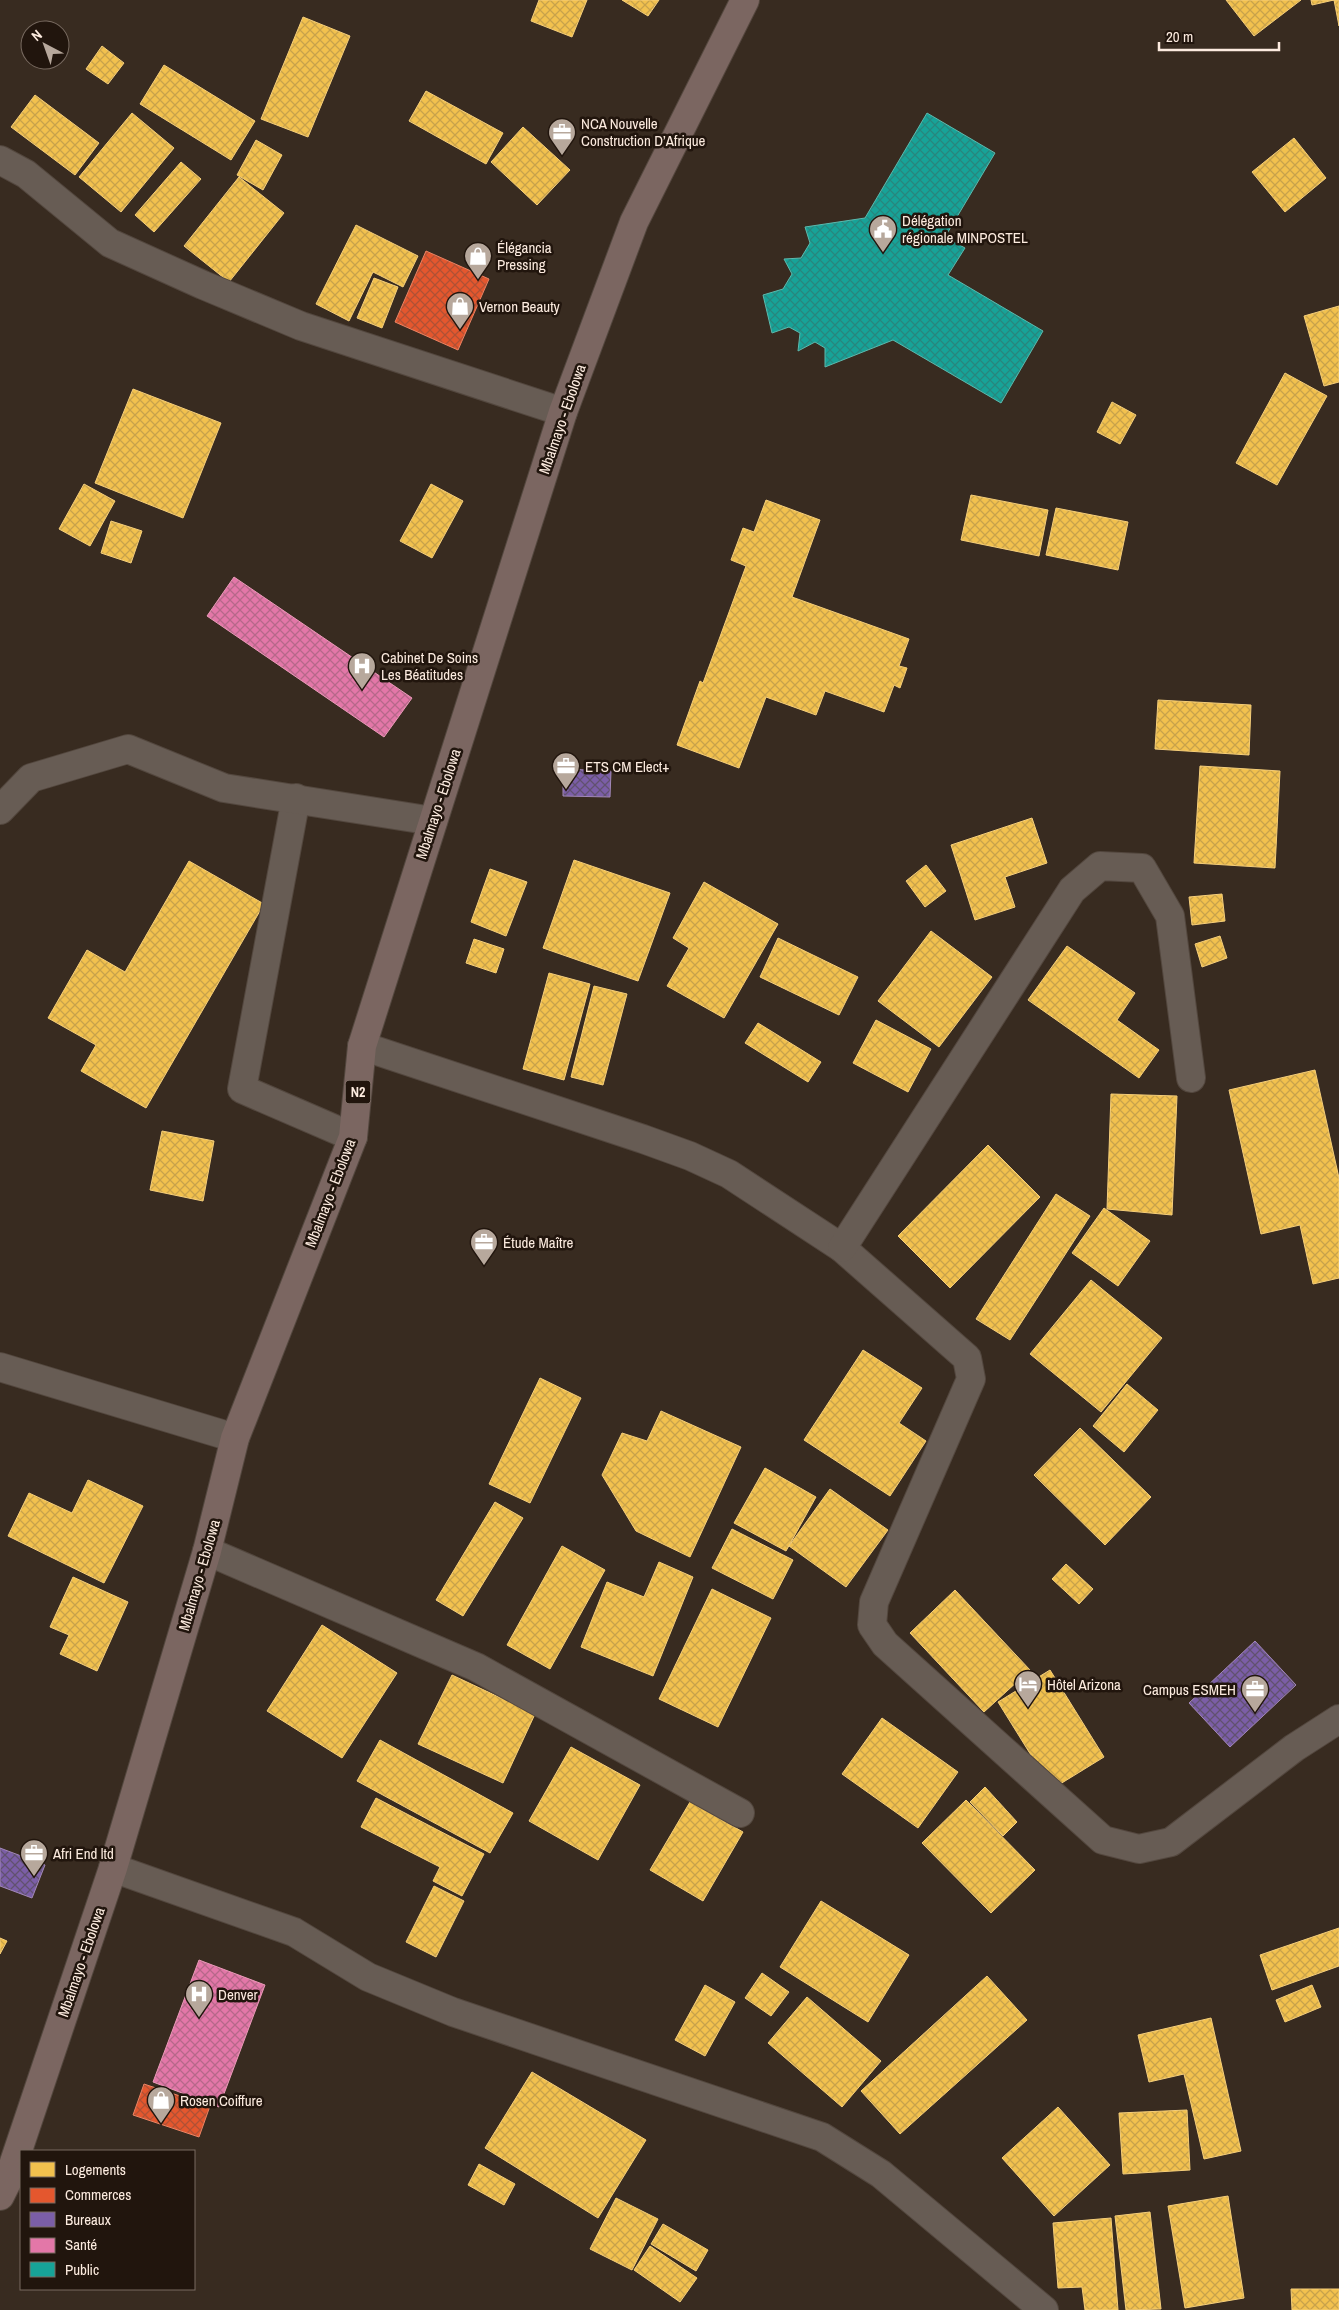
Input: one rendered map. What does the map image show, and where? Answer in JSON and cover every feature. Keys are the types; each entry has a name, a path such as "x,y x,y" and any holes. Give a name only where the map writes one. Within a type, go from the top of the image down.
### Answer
{"highway":[{"name":"Mbalmayo - Ebolowa","path":"0,2196 8,2180 113,1868 207,1552 235,1438 353,1137 362,1046 563,412 634,222 745,0"}],"street":[{"path":"0,160 26,174 110,243 203,285 301,326 563,412"},
{"path":"0,810 31,778 128,749 224,788 433,821"},
{"path":"296,798 242,1089 353,1137"},
{"path":"842,1248 1072,890 1100,866 1142,868 1170,916 1191,1078"},
{"path":"362,1046 690,1156 729,1174 842,1248 966,1358 971,1379 874,1602 872,1625 884,1644 1103,1840 1139,1849 1171,1842 1294,1748 1339,1719"},
{"path":"0,1366 235,1438"},
{"path":"207,1552 476,1667 740,1813"},
{"path":"1294,1748 1339,1738"},
{"path":"113,1868 294,1932 368,1977 453,2012 822,2137 881,2174 1044,2310"}],"building: Logements":[{"path":"539,0 587,0 572,37 531,21"},
{"path":"622,0 659,0 648,16"},
{"path":"1226,0 1301,0 1254,36"},
{"path":"1311,0 1334,0 1312,5"},
{"path":"1334,0 1339,0 1339,26"},
{"path":"303,17 350,36 308,137 261,119"},
{"path":"102,46 124,63 108,84 86,69"},
{"path":"164,65 255,121 231,160 140,104"},
{"path":"426,91 503,133 486,164 409,121"},
{"path":"35,95 99,143 75,175 11,127"},
{"path":"132,113 174,148 121,212 79,177"},
{"path":"523,127 570,170 537,205 491,162"},
{"path":"1294,138 1326,178 1285,212 1252,172"},
{"path":"256,140 282,155 263,190 237,175"},
{"path":"181,162 201,179 154,232 135,215"},
{"path":"239,177 284,213 229,282 184,246"},
{"path":"356,225 418,256 403,287 373,272 349,321 316,304"},
{"path":"374,278 398,287 382,328 357,318"},
{"path":"1339,306 1339,382 1324,386 1304,316"},
{"path":"1285,373 1327,396 1277,485 1236,463"},
{"path":"133,389 221,423 183,518 95,483"},
{"path":"1112,402 1136,415 1120,444 1097,432"},
{"path":"84,484 115,501 90,546 59,529"},
{"path":"431,484 463,501 432,558 400,541"},
{"path":"971,495 1048,510 1039,556 961,540"},
{"path":"766,500 820,520 792,597 909,639 899,666 907,668 900,688 894,685 884,712 825,691 816,715 766,697 739,768 677,745 700,681 703,683 746,566 731,560 743,528 754,532"},
{"path":"1056,508 1128,522 1118,570 1046,555"},
{"path":"111,521 142,531 131,563 101,553"},
{"path":"1158,700 1251,705 1249,755 1155,749"},
{"path":"1200,766 1280,771 1275,868 1194,863"},
{"path":"1032,818 1047,863 1005,877 1015,907 975,920 951,845"},
{"path":"574,860 670,893 638,981 543,948"},
{"path":"189,861 264,904 146,1108 81,1071 96,1045 48,1018 87,950 125,972"},
{"path":"926,865 946,891 925,907 906,881"},
{"path":"490,869 527,882 506,936 471,922"},
{"path":"704,882 778,924 724,1018 667,986 689,948 673,938"},
{"path":"1222,894 1225,921 1192,925 1189,897"},
{"path":"931,931 992,977 939,1047 878,1001"},
{"path":"1220,936 1227,958 1202,967 1195,944"},
{"path":"778,938 858,977 839,1015 760,977"},
{"path":"474,939 504,949 496,973 466,963"},
{"path":"1067,946 1135,993 1117,1020 1159,1050 1139,1078 1028,1000"},
{"path":"549,973 590,984 564,1080 523,1069"},
{"path":"594,986 627,994 603,1085 571,1077"},
{"path":"876,1020 931,1049 908,1092 853,1063"},
{"path":"758,1023 821,1062 808,1082 745,1043"},
{"path":"1315,1070 1339,1178 1339,1278 1313,1284 1300,1225 1261,1234 1229,1090"},
{"path":"1111,1094 1177,1096 1172,1215 1107,1209"},
{"path":"162,1131 214,1141 203,1201 150,1190"},
{"path":"988,1145 1040,1197 950,1288 898,1236"},
{"path":"1056,1194 1090,1216 1010,1340 976,1319"},
{"path":"1104,1208 1150,1241 1118,1286 1072,1253"},
{"path":"1091,1280 1162,1338 1101,1412 1030,1354"},
{"path":"863,1350 922,1388 899,1423 926,1441 890,1496 804,1440"},
{"path":"540,1378 581,1398 530,1503 489,1484"},
{"path":"1127,1384 1158,1410 1124,1452 1093,1426"},
{"path":"661,1411 741,1447 690,1557 636,1531 602,1475 622,1433 647,1441"},
{"path":"1080,1428 1151,1497 1105,1545 1034,1475"},
{"path":"765,1468 816,1497 786,1551 734,1523"},
{"path":"88,1480 143,1506 104,1583 8,1536 29,1493 72,1513"},
{"path":"830,1489 888,1530 846,1587 789,1546"},
{"path":"495,1502 523,1518 463,1616 436,1600"},
{"path":"732,1529 793,1560 773,1599 712,1568"},
{"path":"562,1546 605,1570 550,1669 507,1645"},
{"path":"659,1562 693,1577 653,1676 581,1647 607,1582 644,1597"},
{"path":"1066,1564 1093,1589 1079,1604 1052,1579"},
{"path":"73,1577 128,1602 97,1671 60,1654 69,1635 50,1627"},
{"path":"712,1589 771,1618 718,1727 659,1699"},
{"path":"955,1590 1030,1670 984,1712 910,1633"},
{"path":"322,1625 397,1673 342,1758 267,1711"},
{"path":"1050,1670 1104,1757 1052,1789 998,1702"},
{"path":"452,1675 535,1714 503,1783 418,1744"},
{"path":"882,1718 958,1772 918,1828 842,1774"},
{"path":"380,1740 513,1813 490,1853 357,1781"},
{"path":"571,1747 640,1785 598,1860 529,1821"},
{"path":"985,1787 1017,1822 1003,1836 970,1802"},
{"path":"376,1798 484,1854 462,1896 433,1881 440,1867 361,1827"},
{"path":"966,1800 1035,1870 991,1913 922,1843"},
{"path":"690,1802 743,1832 703,1901 650,1870"},
{"path":"434,1886 464,1901 436,1957 406,1942"},
{"path":"821,1901 909,1955 868,2022 780,1967"},
{"path":"1339,1928 1339,1966 1272,1990 1260,1955"},
{"path":"0,1938 7,1941 0,1954"},
{"path":"762,1973 789,1992 771,2016 745,1998"},
{"path":"987,1976 1027,2020 900,2134 861,2091"},
{"path":"705,1985 735,2002 705,2056 675,2040"},
{"path":"1312,1985 1321,2007 1285,2022 1276,2000"},
{"path":"807,1997 881,2061 842,2107 768,2043"},
{"path":"1211,2018 1241,2151 1204,2159 1184,2074 1149,2082 1138,2035"},
{"path":"532,2072 646,2140 598,2218 485,2148"},
{"path":"1058,2107 1110,2165 1054,2216 1002,2158"},
{"path":"1187,2110 1190,2170 1123,2174 1119,2113"},
{"path":"479,2164 515,2184 504,2205 468,2185"},
{"path":"1228,2196 1244,2298 1185,2308 1168,2206"},
{"path":"616,2198 658,2219 632,2270 590,2249"},
{"path":"1150,2212 1161,2309 1126,2310 1115,2216"},
{"path":"1111,2218 1118,2310 1085,2310 1082,2287 1058,2288 1053,2223"},
{"path":"663,2224 708,2250 696,2271 651,2244"},
{"path":"650,2246 697,2278 680,2302 634,2270"},
{"path":"1291,2289 1339,2289 1339,2310 1292,2310"}],"building: Commerces":[{"path":"426,251 489,279 458,350 395,322"},
{"path":"144,2084 210,2106 199,2137 133,2115"}],"building: Bureaux":[{"path":"563,769 611,771 610,797 563,796"},
{"path":"1255,1641 1296,1685 1230,1747 1189,1703"},
{"path":"0,1848 45,1865 32,1898 0,1886"}],"building: Santé":[{"path":"234,577 412,698 384,737 207,616"},
{"path":"199,1960 265,1985 219,2107 153,2082"}],"building: Public":[{"name":"Délégation régionale MINPOSTEL","path":"927,113 995,153 945,237 965,248 948,275 1043,331 1001,403 893,340 825,367 825,348 815,342 798,351 800,333 789,327 772,333 763,295 783,289 792,274 784,259 801,258 810,243 805,227 865,218"}],"place":[{"name":"NCA Nouvelle Construction D’Afrique","path":"562,156"},
{"name":"Délégation régionale MINPOSTEL","path":"883,253"},
{"name":"Élégancia Pressing","path":"478,280"},
{"name":"Vernon Beauty","path":"460,330"},
{"name":"Cabinet De Soins Les Béatitudes","path":"362,690"},
{"name":"ETS CM Elect+","path":"566,790"},
{"name":"Étude Maître","path":"484,1266"},
{"name":"Hôtel Arizona","path":"1028,1708"},
{"name":"Campus ESMEH","path":"1255,1713"},
{"name":"Afri End ltd","path":"34,1877"},
{"name":"Denver","path":"199,2018"},
{"name":"Rosen Coiffure","path":"161,2124"}]}
